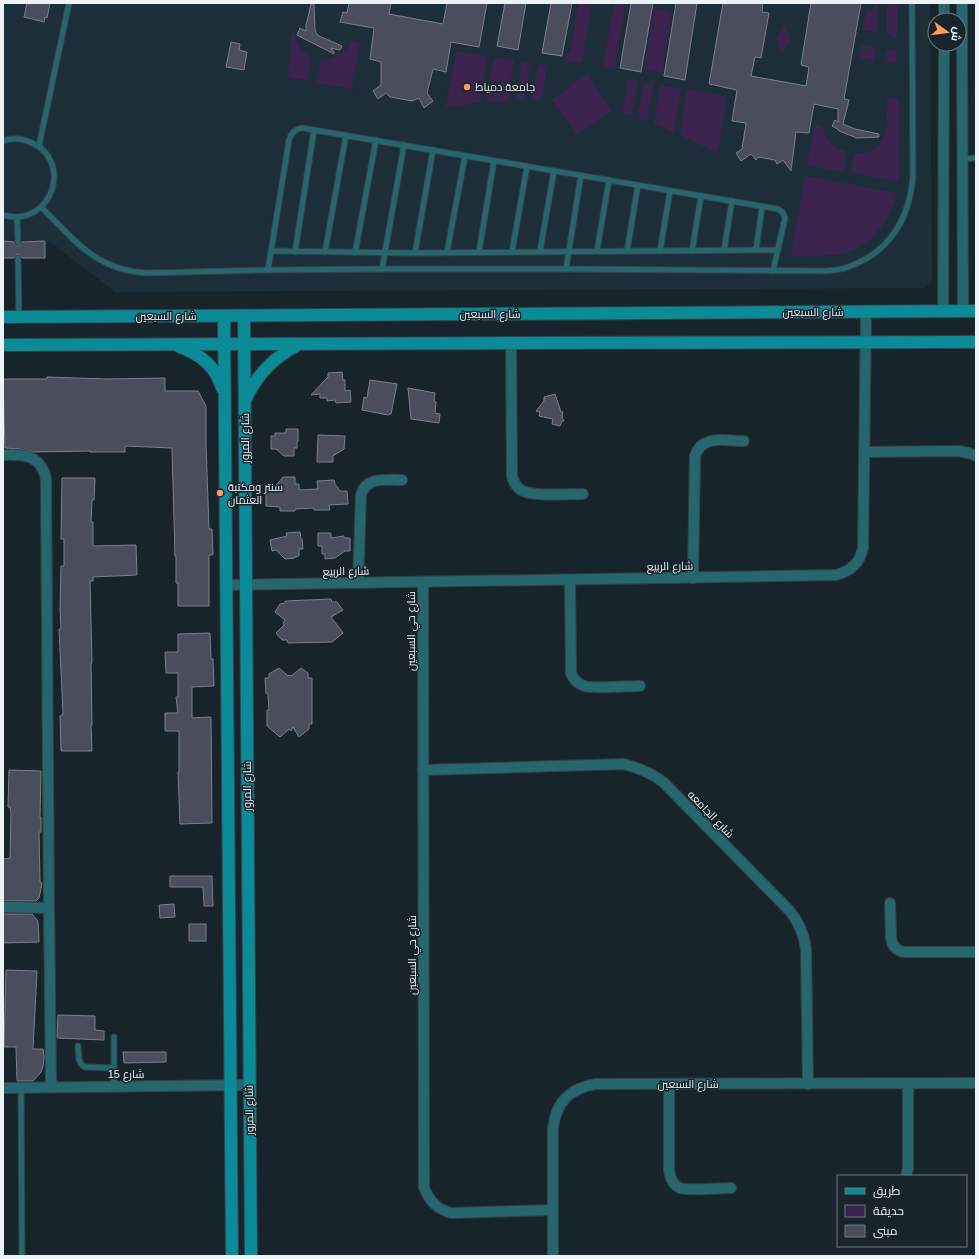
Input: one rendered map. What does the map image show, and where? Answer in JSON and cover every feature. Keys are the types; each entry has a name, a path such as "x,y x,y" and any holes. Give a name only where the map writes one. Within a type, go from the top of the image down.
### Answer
{"main road":[{"name":"شارع السبعين","path":"3,317 976,311"},
{"name":"شارع المرور","path":"224,316 232,1256"},
{"name":"شارع المرور","path":"244,316 251,1256"},
{"path":"3,345 298,345 511,342 976,342"},
{"path":"171,345 189,350 205,361 214,371 219,380 224,393 225,402"},
{"path":"244,401 254,383 266,368 281,355 298,345"}],"street":[{"path":"962,3 963,311"},
{"path":"943,311 944,52"},
{"name":"شارع الربيع","path":"226,585 693,578 836,575 843,573 851,568 859,559 863,548 866,312"},
{"path":"511,342 512,477 514,482 520,490 530,494 583,494"},
{"path":"693,578 696,452 702,444 711,441 744,441"},
{"path":"864,452 958,451 970,453 976,456"},
{"path":"3,455 21,455 33,459 42,468 46,480 51,1087"},
{"path":"358,583 362,490 364,486 372,481 402,480"},
{"path":"570,580 572,676 578,683 588,687 640,686"},
{"name":"شارع حي السبعين","path":"423,582 424,1187 433,1204 438,1208 451,1213 553,1210"},
{"name":"شارع الجامعه","path":"423,770 624,764 643,770 663,782 789,910 801,928 806,949 808,1084"},
{"path":"890,904 890,938 896,949 905,952 976,952"},
{"path":"3,907 49,908"},
{"path":"906,1175 908,1169 908,1083"},
{"name":"شارع السبعين","path":"553,1256 553,1128 557,1111 567,1097 578,1089 596,1084 976,1084"},
{"path":"669,1084 669,1170 671,1179 676,1186 685,1189 731,1188"},
{"name":"شارع 15","path":"3,1088 249,1086"}],"lane":[{"path":"39,146 69,3"},
{"path":"41,207 94,257 106,264 133,272 382,269 827,271 844,268 860,262 876,252 889,240 899,226 907,210 912,190 913,175 912,3"},
{"path":"268,270 291,135 294,131 302,128 778,209 784,215 774,271"},
{"path":"295,252 314,130"},
{"path":"325,252 346,135"},
{"path":"3,141 23,139 39,146 50,159 54,176 54,185 51,193 47,201 41,207 30,214 17,218 3,216"},
{"path":"355,253 376,140"},
{"path":"382,269 404,145"},
{"path":"415,253 433,150"},
{"path":"447,252 465,156"},
{"path":"962,159 976,158"},
{"path":"479,252 494,161"},
{"path":"512,252 527,166"},
{"path":"540,252 554,171"},
{"path":"566,269 581,175"},
{"path":"597,251 609,180"},
{"path":"627,251 638,185"},
{"path":"660,251 670,191"},
{"path":"692,251 701,196"},
{"path":"724,250 732,202"},
{"path":"756,250 762,207"},
{"path":"17,218 18,242"},
{"path":"272,251 415,253 778,250"},
{"path":"18,258 19,317"},
{"path":"114,1037 114,1086"},
{"path":"78,1046 79,1062 85,1068 114,1068"},
{"path":"21,1088 22,1256"}],"shaded area":[{"name":"جامعة دمياط","path":"3,3 930,3 930,12 927,12 927,52 930,52 932,282 925,288 115,292 49,241 3,241"}],"green space":[{"path":"578,3 592,3 582,63 564,60 565,53 570,53"},
{"path":"614,3 626,3 615,69 603,67"},
{"path":"874,3 877,4 878,32 863,30 866,11 872,12"},
{"path":"889,3 897,3 897,37 892,36 887,32 887,5"},
{"path":"654,9 672,12 662,73 644,70"},
{"path":"786,24 790,40 781,53 776,37"},
{"path":"292,26 298,43 303,51 311,57 308,80 288,78"},
{"path":"352,40 360,42 352,89 317,83 320,61 335,58 343,53"},
{"path":"862,45 872,46 876,50 874,60 859,57"},
{"path":"889,49 896,50 896,64 885,62 886,53"},
{"path":"456,51 487,56 480,102 446,107"},
{"path":"494,57 514,60 508,101 486,102"},
{"path":"522,62 531,63 525,100 516,100"},
{"path":"538,64 547,66 542,99 532,100"},
{"path":"587,74 612,110 577,135 552,100"},
{"path":"628,80 638,81 631,116 622,113"},
{"path":"644,82 654,84 647,122 638,118"},
{"path":"660,85 681,89 674,132 654,123"},
{"path":"687,89 727,96 718,153 680,135"},
{"path":"887,97 899,99 899,182 851,172 854,153 866,152 874,149 884,136 887,117"},
{"path":"815,124 823,126 830,143 847,152 844,172 807,165"},
{"path":"805,176 897,193 882,225 867,242 857,248 846,253 833,255 791,256"}],"building":[{"path":"27,3 50,3 47,18 45,17 44,22 24,17"},
{"path":"349,3 391,3 389,14 443,24 447,3 487,3 479,47 451,42 446,72 433,69 427,93 433,101 424,108 419,98 412,101 390,97 386,93 378,99 373,91 381,85 381,62 370,59 374,28 340,22 343,12 347,13"},
{"path":"505,3 526,3 518,50 497,46"},
{"path":"551,3 572,3 562,56 542,53"},
{"path":"631,3 653,3 641,72 620,68"},
{"path":"676,3 697,3 685,80 664,76"},
{"path":"723,3 763,3 762,12 769,13 761,58 755,57 751,76 806,86 809,67 801,65 811,3 861,3 844,99 849,100 843,124 855,129 879,134 879,137 857,138 839,131 832,126 835,120 838,122 838,109 814,104 809,133 796,132 791,171 783,160 777,164 775,160 758,157 756,160 751,154 741,161 736,153 742,149 746,123 732,121 737,90 709,84"},
{"path":"311,4 314,4 316,33 319,36 342,46 340,50 331,48 334,54 297,35 300,28 306,31"},
{"path":"231,42 240,44 239,50 247,52 244,70 226,67"},
{"path":"3,241 14,242 18,246 22,242 45,241 45,258 22,258 18,254 14,258 3,258"},
{"path":"342,372 343,380 345,380 345,391 350,390 351,402 336,403 335,400 327,401 327,398 320,398 320,394 311,395 328,377 328,373"},
{"path":"47,377 106,379 165,378 165,391 198,391 206,406 209,529 212,529 213,555 209,555 209,606 178,606 172,448 125,446 125,452 33,452 5,448 3,379 47,379"},
{"path":"370,380 397,384 391,414 388,415 362,410 364,397 367,398"},
{"path":"408,388 435,393 435,413 440,414 439,423 411,419"},
{"path":"555,394 561,412 563,412 562,417 564,421 562,421 560,426 552,424 553,419 539,416 540,412 536,411 544,401 544,397"},
{"path":"286,429 298,429 297,448 294,448 294,456 284,456 276,449 271,449 271,436 275,436 275,433 286,433"},
{"path":"318,435 345,436 344,449 333,456 333,462 317,462"},
{"path":"283,477 295,477 295,484 299,484 299,490 318,489 317,481 334,480 340,491 347,491 348,504 329,505 330,510 314,510 314,508 295,509 295,511 280,511 280,507 266,506 266,488 274,488"},
{"path":"62,478 95,478 91,522 93,522 93,546 136,545 137,575 93,577 93,581 90,581 92,751 61,751 60,716 63,714 59,629 61,629 61,566 64,566 64,539 61,539"},
{"path":"300,532 303,549 299,549 299,556 285,559 276,550 272,551 270,540 287,536 286,533"},
{"path":"318,533 331,533 331,538 344,536 344,538 350,538 350,551 345,551 335,558 325,559 325,554 322,554 322,546 318,546"},
{"path":"331,599 332,602 337,602 343,610 331,617 343,633 332,642 288,643 287,640 282,640 276,633 284,625 283,623 285,620 275,612 280,604 285,603 285,601"},
{"path":"210,633 214,686 192,687 192,718 211,717 212,823 180,824 178,772 179,731 165,731 165,713 178,713 176,697 178,697 178,673 166,673 165,652 178,652 178,634"},
{"path":"279,668 288,676 291,676 301,668 308,673 308,678 312,678 312,724 309,724 309,729 299,737 293,727 291,731 289,729 280,737 267,726 267,710 269,710 265,678 269,678 269,674"},
{"path":"9,770 41,771 41,832 39,832 40,882 42,883 39,898 36,901 3,901 3,859 10,858 11,813 10,807 8,807"},
{"path":"170,876 212,876 213,906 204,906 203,887 170,887"},
{"path":"174,904 175,917 160,918 159,905"},
{"path":"3,914 32,914 38,921 39,942 3,943"},
{"path":"189,924 206,924 206,941 189,941"},
{"path":"6,970 37,971 33,1049 43,1049 44,1057 41,1072 33,1081 17,1081 16,1047 4,1047"},
{"path":"58,1015 95,1016 95,1030 104,1031 104,1040 57,1038"},
{"path":"123,1052 166,1052 166,1062 124,1063"}],"place":[{"name":"جامعة دمياط","path":"467,87"},
{"name":"سنتر ومكتبة العثمان","path":"220,493"}]}
